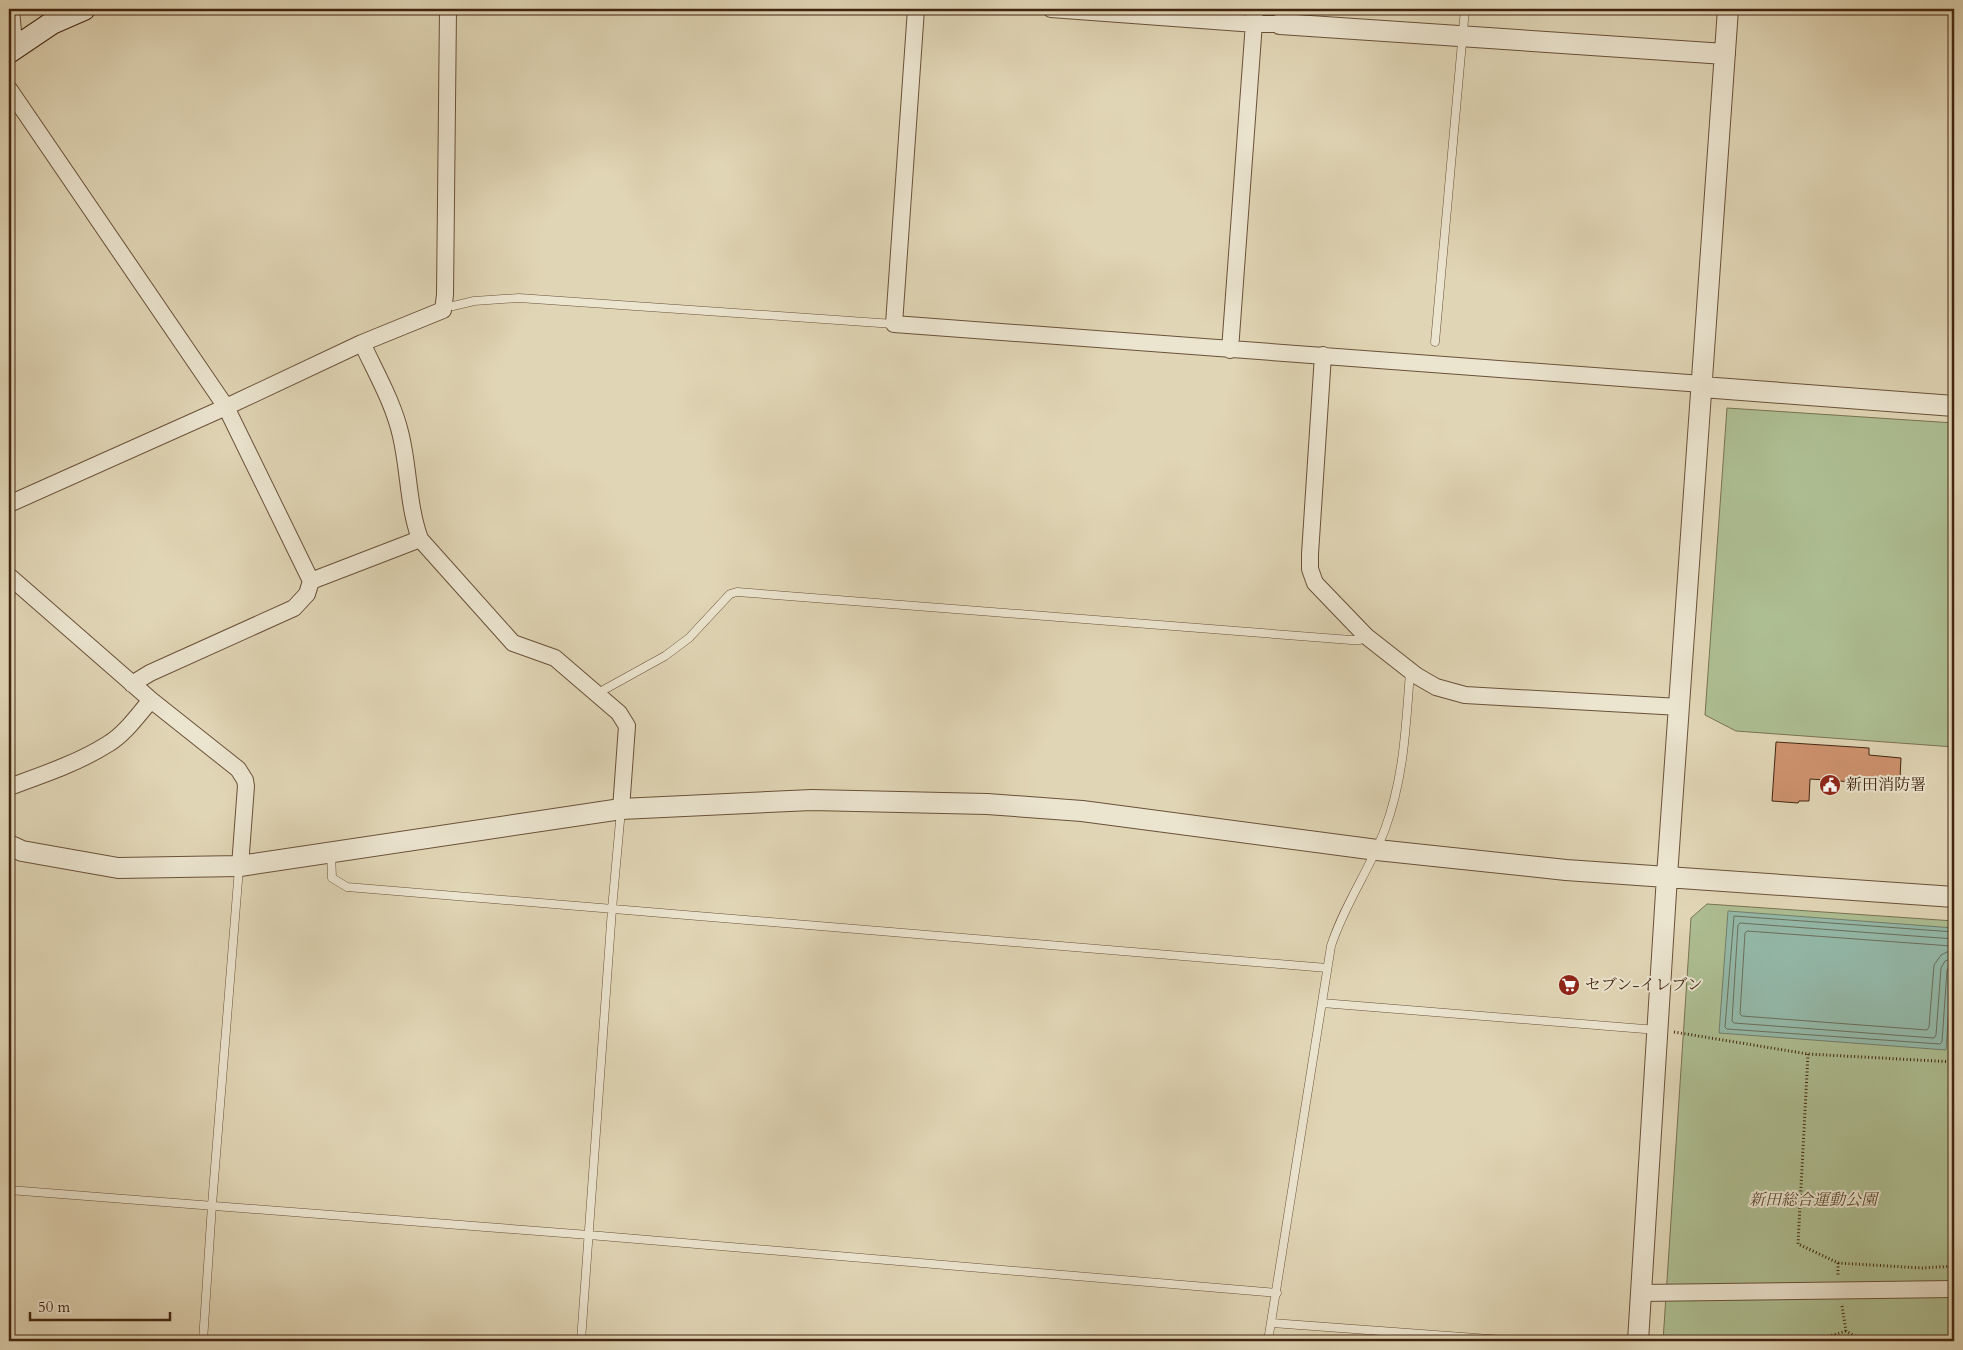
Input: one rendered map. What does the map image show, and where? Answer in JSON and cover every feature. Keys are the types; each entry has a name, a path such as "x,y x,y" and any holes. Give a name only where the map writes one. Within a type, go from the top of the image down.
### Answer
{"main road":[{"path":"11,41 84,9"}],"street":[{"path":"9,9 11,41"},
{"path":"9,504 362,343 440,312 444,305 448,9"},
{"path":"916,9 894,324 1230,350 1323,355 1954,406"},
{"path":"1051,9 1255,17 1280,24 1725,54"},
{"path":"1638,1341 1657,1030 1728,9"},
{"path":"1230,350 1255,17"},
{"path":"9,89 226,406 310,582 308,594 294,608 150,673 132,684"},
{"path":"362,343 391,406 401,434 413,521 420,539 513,643 556,658 620,713 627,726 621,809"},
{"path":"1323,355 1310,570 1316,583 1366,636 1410,672 1436,687 1466,696 1680,707"},
{"path":"310,582 420,539"},
{"path":"9,576 132,684 238,769 245,780 240,866"},
{"path":"9,787 58,769 109,744 151,700"},
{"path":"9,845 22,851 118,868 240,866 621,809 812,800 987,804 1102,813 1377,850 1566,870 1954,897"},
{"path":"1640,1292 1954,1289"}],"lane":[{"path":"1435,342 1465,9"},
{"path":"444,305 453,306 474,301 519,298 894,324"},
{"path":"598,693 664,656 689,638 730,594 736,592 1351,640 1360,640 1366,636"},
{"path":"1268,1341 1331,946 1336,931 1377,850 1386,828 1398,784 1404,748 1410,672"},
{"path":"581,1341 621,809"},
{"path":"331,853 332,878 347,887 1327,968"},
{"path":"202,1341 240,866"},
{"path":"1322,1003 1657,1030"},
{"path":"9,1190 589,1235 1277,1293"},
{"path":"1272,1323 1517,1341"}],"path":[{"path":"1657,1030 1808,1054 1954,1062"},
{"path":"1808,1054 1798,1244 1838,1263 1922,1268 1954,1266"},
{"path":"1838,1263 1839,1290 1846,1331"},
{"path":"1828,1341 1830,1336 1846,1331 1863,1341"}],"green space":[{"path":"1727,408 1954,423 1954,747 1736,731 1705,715"},
{"name":"新田総合運動公園","path":"1707,904 1954,921 1954,1341 1663,1341 1691,918"}],"water":[{"path":"1728,911 1954,928 1946,1050 1719,1033"}],"building":[{"path":"1776,742 1869,748 1869,755 1901,758 1900,778 1897,780 1867,778 1867,783 1810,779 1809,801 1799,801 1798,803 1772,801"}],"place":[{"name":"新田消防署","path":"1830,785"},
{"name":"セブン-イレブン","path":"1569,985"}]}
